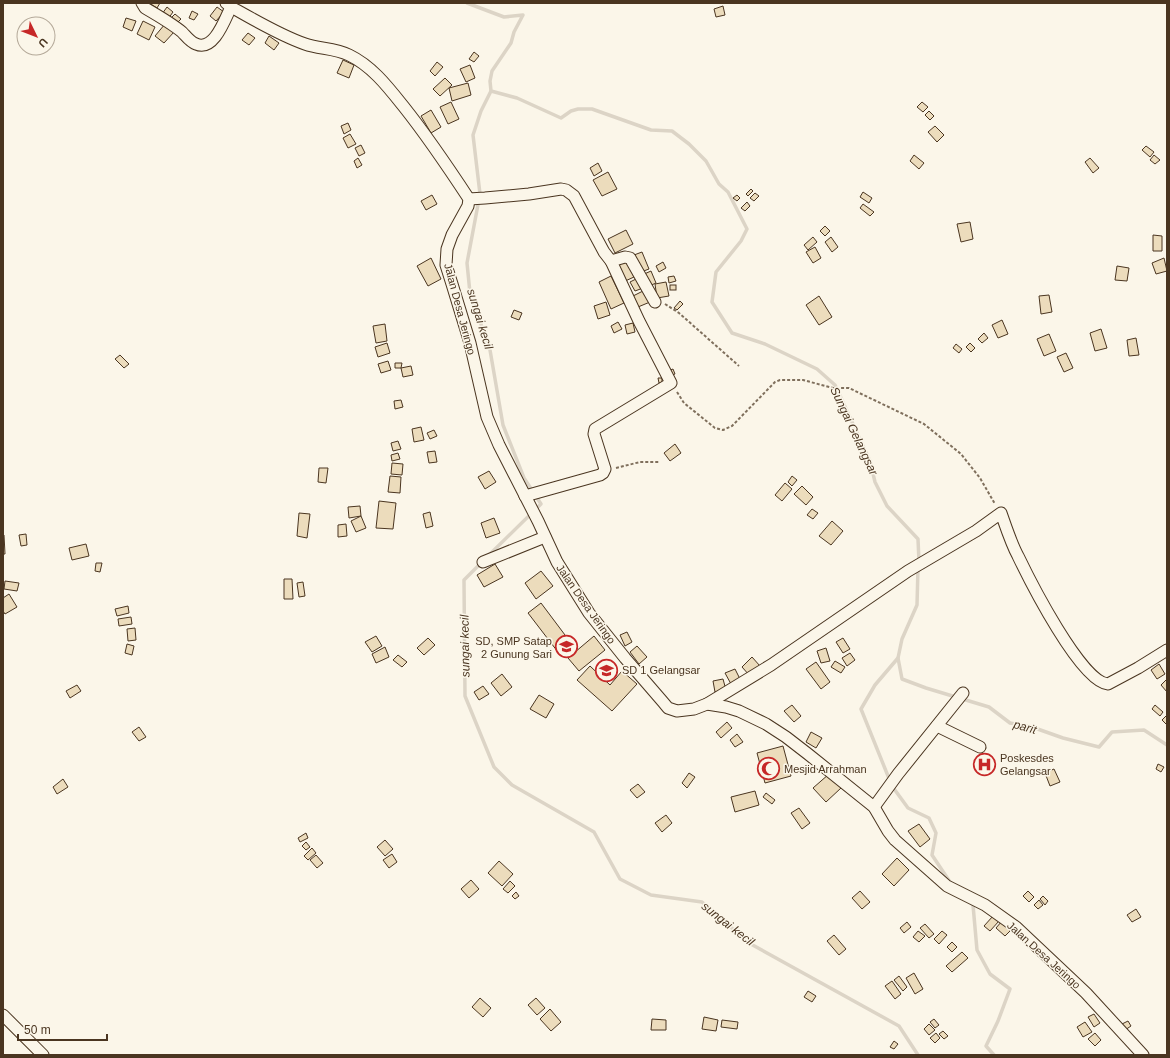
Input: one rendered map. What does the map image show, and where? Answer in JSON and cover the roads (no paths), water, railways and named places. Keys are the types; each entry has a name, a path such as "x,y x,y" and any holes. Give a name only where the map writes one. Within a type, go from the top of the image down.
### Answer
{"street":[{"path":"142,3 145,8 181,32 193,43 201,45 209,43 217,35 228,5 287,37 307,45 348,54 365,65 391,90 418,124 469,198 498,197 561,188 574,196 604,252 611,261 639,321 671,383 595,429 594,434 605,469 603,473 531,496"},
{"name":"Jalan Desa Jeringo","path":"469,198 468,206 452,235 447,249 446,266 470,343 487,417 499,445 531,496 538,521 557,562 589,613 668,708 677,711 684,711 707,704 739,711 766,724 803,750 874,807 895,840 947,886 985,905 1016,927 1086,993 1143,1055"},
{"path":"611,261 625,257 630,258 654,302"},
{"path":"707,704 771,665 908,571 976,531 1001,513 1017,555 1059,632 1094,677 1101,682 1108,684 1167,650"},
{"path":"483,562 545,537"},
{"path":"874,807 898,774 963,693"},
{"path":"937,726 980,747"},
{"path":"3,1015 43,1055"}],"waterway":[{"name":"Sungai Gelangsar","path":"467,3 504,17 523,15 514,32 511,43 492,71 490,81 491,91 517,98 561,118 571,111 578,109 592,109 651,130 672,131 689,144 706,161 719,184 728,192 747,229 741,241 716,272 712,302 732,333 765,344 817,369 835,385 870,461 875,482 887,506 918,539 919,562"},
{"name":"sungai kecil","path":"489,555 541,504 524,478 503,425 490,350 470,293 467,263 480,194 473,135 481,111 491,91"},
{"name":"sungai kecil","path":"482,562 464,580 465,696 494,767 512,785 594,832 620,879 651,895 702,902 749,943 899,1026 918,1055"},
{"name":"Sungai Gelangsar","path":"890,781 861,709 875,685 898,658 902,639 917,605 918,568"},
{"name":"parit","path":"898,658 902,679 926,688 989,707 1010,723 1032,727 1063,738 1099,747 1112,732 1144,730 1167,745"},
{"name":"Sungai Gelangsar","path":"892,786 908,808 929,818 936,833 932,855 950,882"},
{"name":"Sungai Gelangsar","path":"971,903 973,905 977,950 990,974 1010,989 998,1021 986,1046 994,1055"}],"place":[{"name":"SD, SMP Satap 2 Gunung Sari","path":"567,647"},
{"name":"SD 1 Gelangsar","path":"606,670"},
{"name":"Poskesdes Gelangsar","path":"984,764"},
{"name":"Mesjid Arrahman","path":"769,769"}]}
